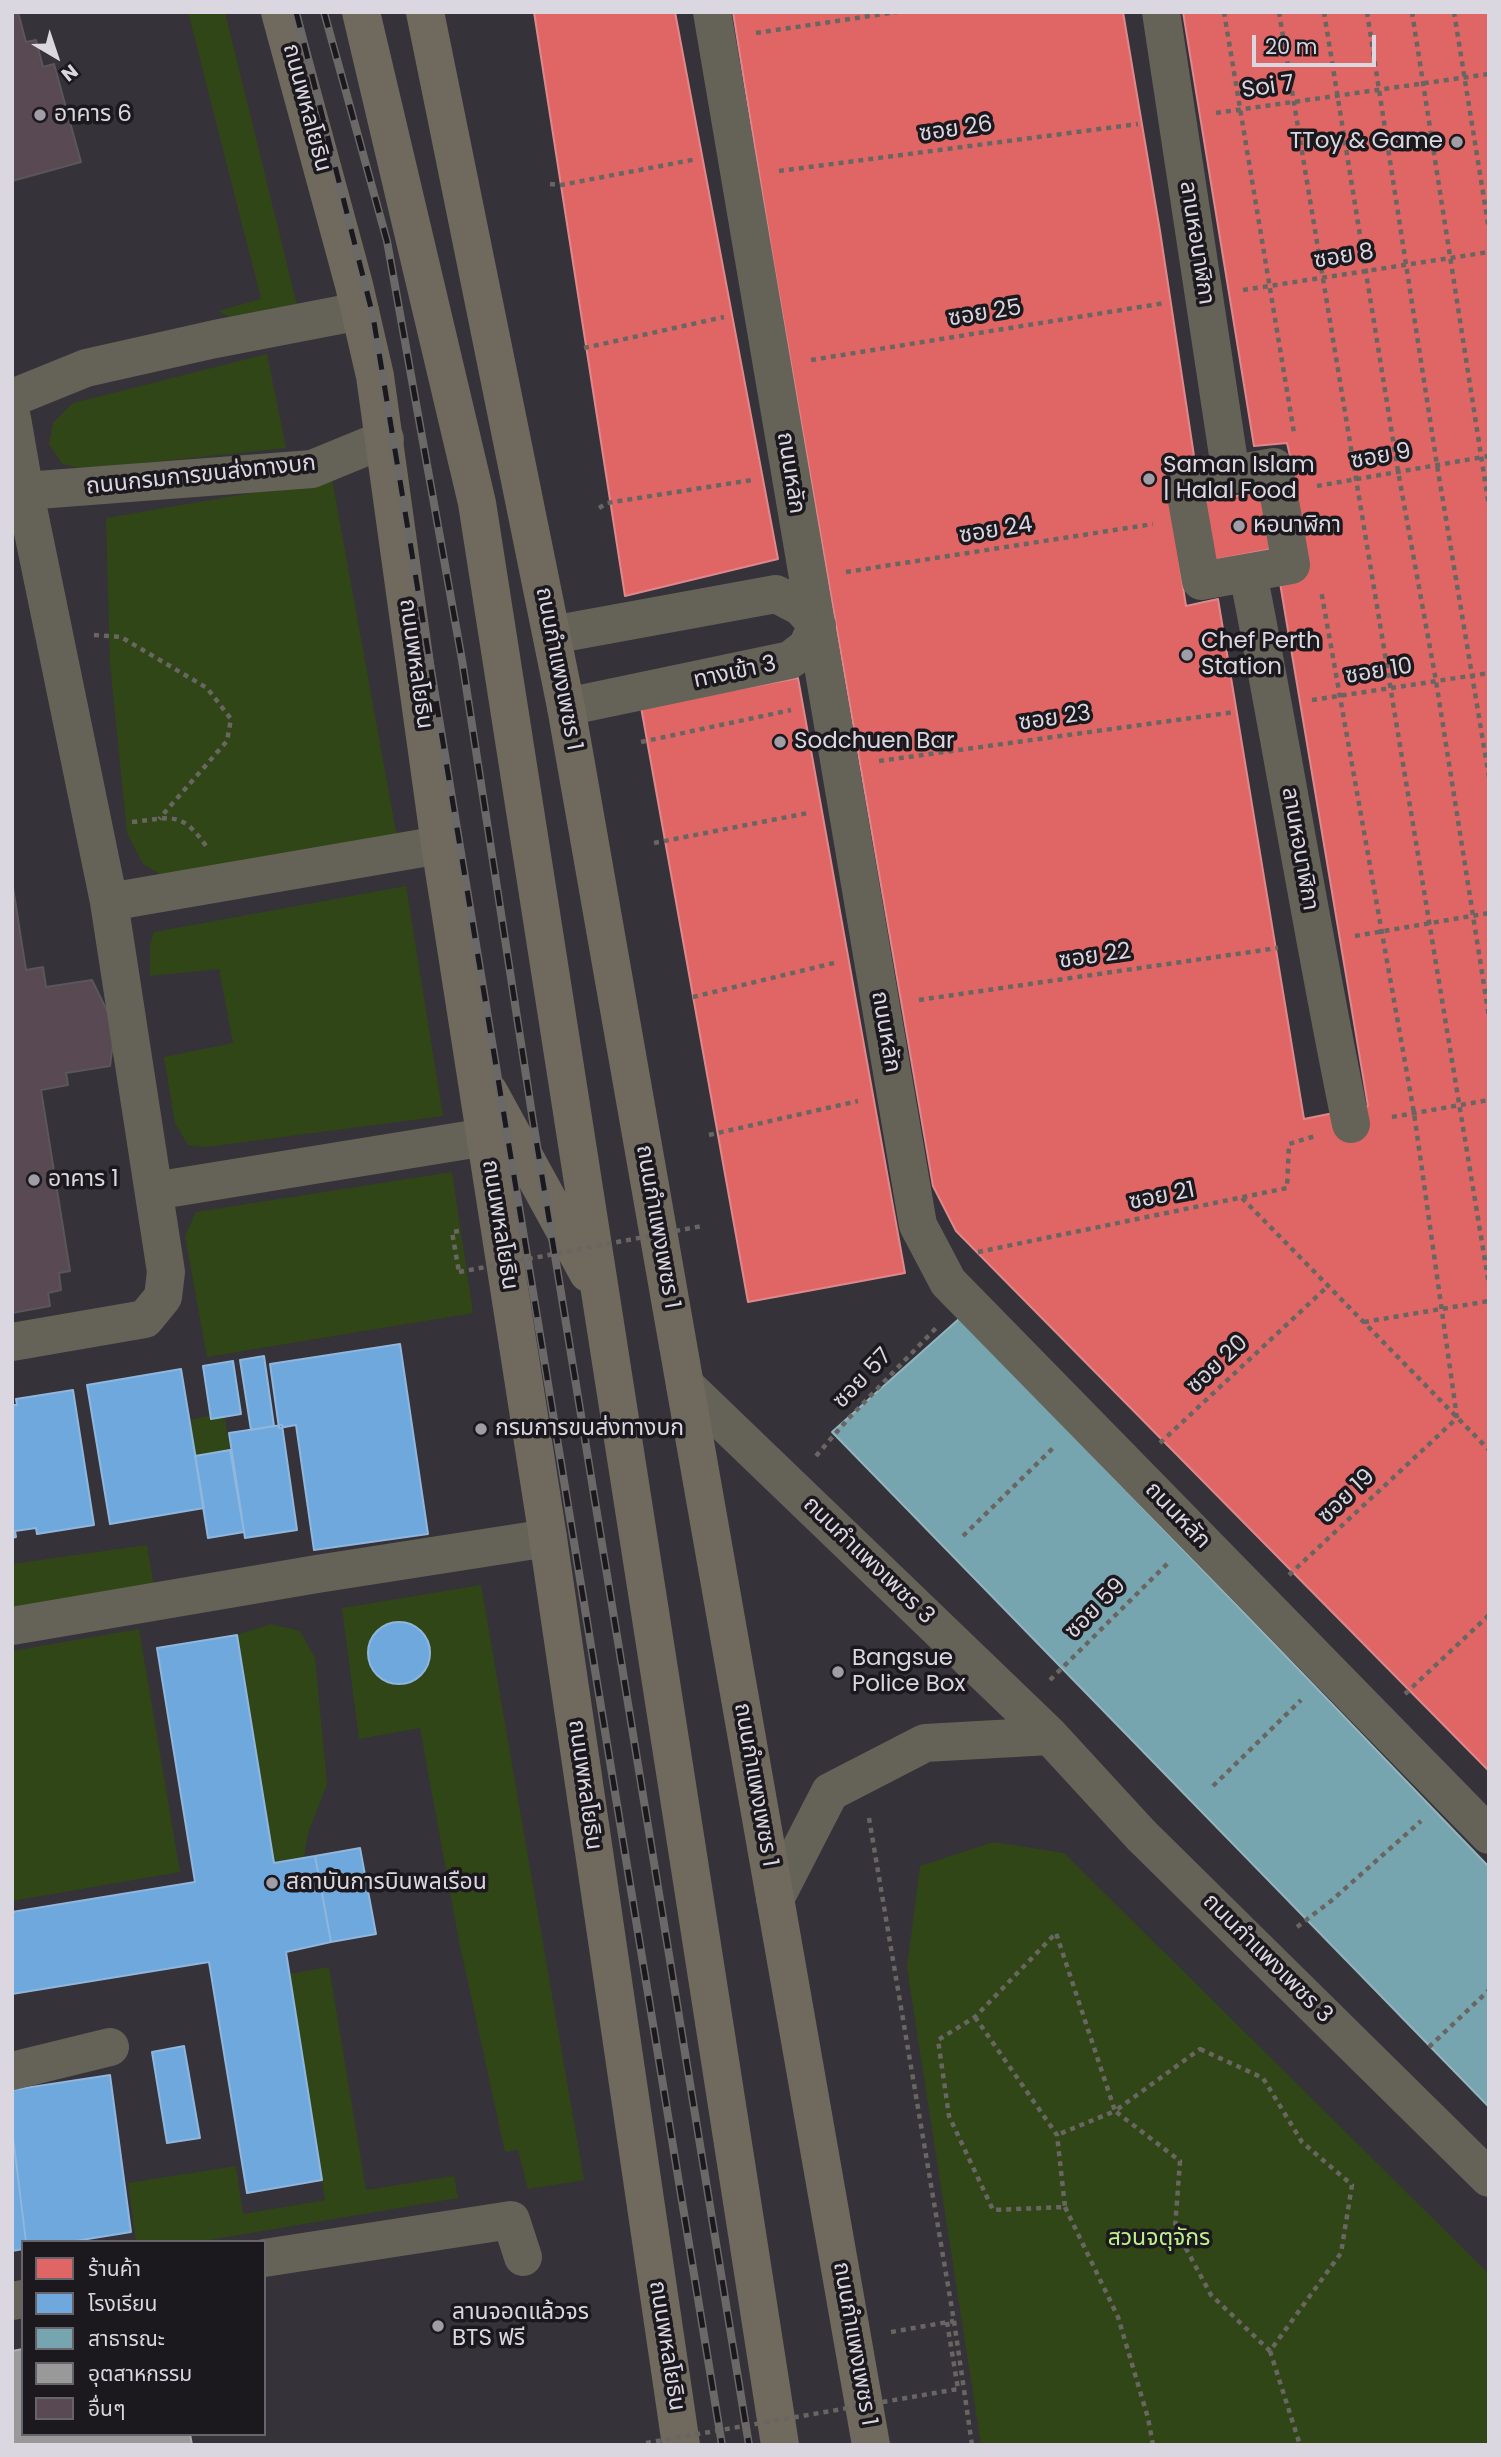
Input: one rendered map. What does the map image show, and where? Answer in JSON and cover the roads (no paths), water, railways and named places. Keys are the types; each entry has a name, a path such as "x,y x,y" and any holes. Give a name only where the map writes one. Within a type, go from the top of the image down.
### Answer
{"main road":[{"name":"ถนนพหลโยธิน","path":"280,12 375,376 440,845 548,1538 664,2444"},
{"path":"361,12 477,503 780,2445"},
{"name":"ถนนกำแพงเพชร 1","path":"425,12 566,707 872,2445"},
{"path":"475,1068 600,1296"}],"street":[{"name":"ลานหอนาฬิกา","path":"1161,12 1231,475"},
{"name":"ถนนหลัก","path":"715,25 918,1225 948,1282 1489,1835"},
{"path":"12,398 86,368 215,339 360,311"},
{"path":"12,418 19,492 54,634 110,901 166,1272 163,1297 145,1319 12,1342"},
{"name":"ถนนกรมการขนส่งทางบก","path":"19,492 312,469 384,439"},
{"path":"1274,467 1291,565 1201,581 1184,483 1231,475 1274,467"},
{"name":"ลานหอนาฬิกา","path":"1248,573 1315,943 1351,1124"},
{"path":"552,635 776,594 801,607 817,625"},
{"name":"ทางเข้า 3","path":"566,707 790,660 807,647 817,625"},
{"path":"110,901 440,845"},
{"path":"154,1191 486,1137"},
{"name":"ถนนกำแพงเพชร 3","path":"685,1385 1050,1736 1141,1835 1489,2178"},
{"path":"12,1626 548,1538"},
{"path":"775,1899 830,1792 925,1743 1050,1736"},
{"path":"12,2071 110,2047"},
{"path":"266,2258 511,2220 523,2257"}],"railway":[{"path":"296,12 373,316 722,2445"},
{"path":"324,12 387,241 462,660 533,1121 749,2445"}],"place":[{"name":"อาคาร 6","path":"40,115"},
{"name":"TToy & Game","path":"1457,142"},
{"name":"Saman Islam | Halal Food","path":"1149,479"},
{"name":"หอนาฬิกา","path":"1239,526"},
{"name":"Chef Perth Station","path":"1187,655"},
{"name":"Sodchuen Bar","path":"780,742"},
{"name":"อาคาร 1","path":"34,1180"},
{"name":"กรมการขนส่งทางบก","path":"481,1429"},
{"name":"Bangsue Police Box","path":"838,1672"},
{"name":"สถาบันการบินพลเรือน","path":"272,1883"},
{"name":"ลานจอดแล้วจร BTS ฟรี","path":"438,2326"}],"park label":[{"name":"สวนจตุจักร","path":"1159,2239"}]}
